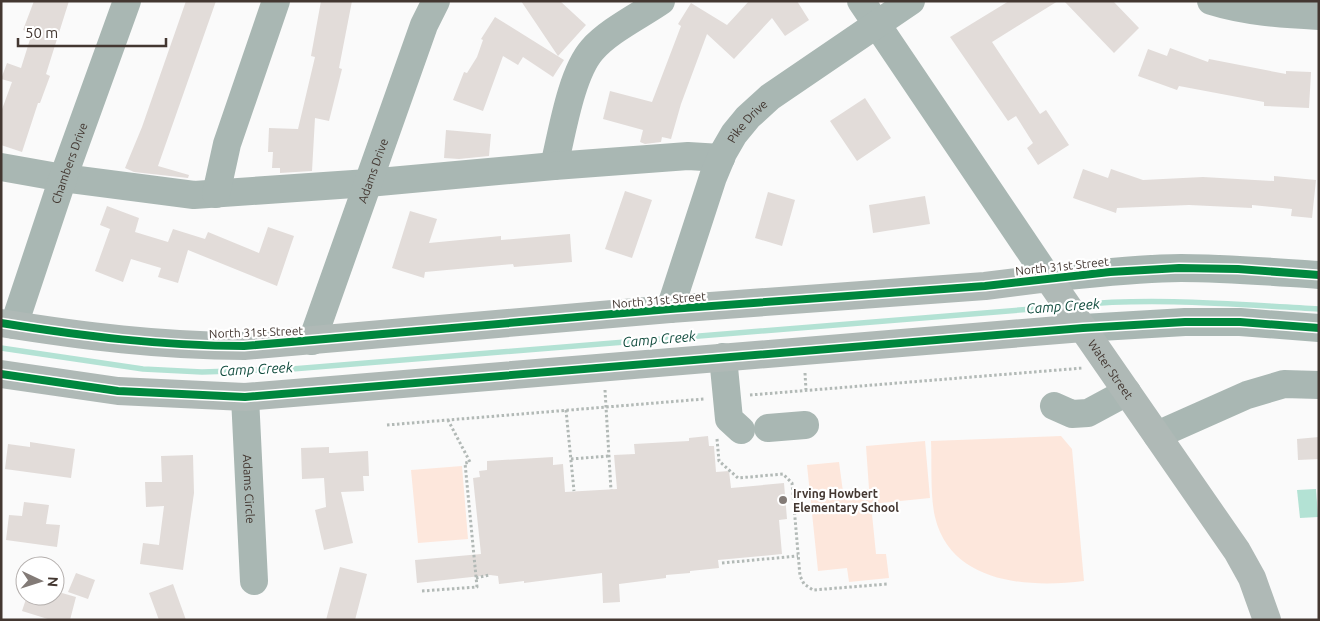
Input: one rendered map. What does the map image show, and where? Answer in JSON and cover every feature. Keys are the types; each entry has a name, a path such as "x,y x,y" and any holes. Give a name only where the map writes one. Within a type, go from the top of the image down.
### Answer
{"main road":[{"name":"North 31st Street","path":"8,324 84,336 173,344 244,346 670,309 985,286 1048,278"},
{"name":"Water Street","path":"1048,278 1237,552 1252,578 1267,620"},
{"path":"1,374 118,390 245,397 1083,328"}],"street":[{"name":"Chambers Drive","path":"8,324 128,1"},
{"path":"216,194 226,144 276,1"},
{"name":"Adams Drive","path":"312,341 424,25 436,1"},
{"path":"554,166 575,84 582,65 592,50 602,40 661,1"},
{"name":"Water Street","path":"861,1 1048,278"},
{"name":"Pike Drive","path":"670,309 713,177 734,134 748,117 770,97 911,1"},
{"path":"1211,1 1230,7 1319,16"},
{"path":"1,167 63,178 179,194 216,194 688,156 721,158"},
{"name":"North 31st Street","path":"1048,278 1179,268 1238,269 1319,275"},
{"path":"1083,328 1185,322 1240,322 1319,328"},
{"path":"723,357 729,432"},
{"path":"1157,435 1247,395 1284,384 1319,385"},
{"path":"1054,406 1072,414 1088,413 1128,392"},
{"name":"Adams Circle","path":"245,397 254,581"},
{"path":"768,428 805,425"}],"path":[{"path":"387,425 1086,368"},
{"path":"605,386 611,490"},
{"path":"566,410 574,491"},
{"path":"422,591 477,587 465,463 470,462 448,420"},
{"path":"729,432 719,461 738,478 783,474 792,483 800,576 804,584 813,590 888,584"},
{"path":"571,459 609,456"},
{"path":"722,563 798,556"},
{"path":"476,578 489,575"},
{"path":"453,582 454,588"}],"shaded area":[{"path":"1061,436 1072,449 1084,581 1040,583 995,577 975,569 957,556 944,539 933,509 931,441"},
{"path":"925,441 930,498 871,504 876,554 886,554 889,578 849,582 847,568 818,571 807,465 839,462 843,492 869,489 866,446"},
{"path":"462,466 468,539 418,543 411,470"},
{"path":"1316,489 1318,517 1300,518 1297,490"}],"building":[{"path":"34,1 69,1 46,74 50,76 40,103 38,103 22,152 1,145 1,112 12,82 1,79 7,63 21,68 32,33 23,30"},
{"path":"186,1 216,1 158,166 189,175 188,178 134,172 125,168 142,127"},
{"path":"321,1 352,1 339,68 342,69 329,121 315,118 312,171 280,173 280,168 272,168 273,152 268,152 269,128 298,129 315,57 311,56"},
{"path":"521,1 560,1 586,25 558,56"},
{"path":"749,1 797,1 809,20 785,36 772,18 734,59 707,34 681,104 671,139 662,137 661,142 645,144 640,142 643,130 603,119 610,91 652,102 681,26 678,24 691,3 727,25"},
{"path":"1009,1 1058,1 992,42 1040,114 1046,110 1069,145 1038,165 1027,148 1033,143 1016,116 1008,121 950,37"},
{"path":"1064,1 1113,1 1139,28 1114,53"},
{"path":"495,17 564,60 553,77 523,57 518,65 503,56 483,111 453,100 464,72 467,73 477,57 483,40 481,39"},
{"path":"1170,48 1208,62 1209,59 1286,74 1286,71 1311,72 1309,108 1264,106 1264,102 1179,86 1177,90 1138,76 1148,49 1167,56"},
{"path":"865,98 891,138 857,161 830,121"},
{"path":"446,130 491,134 489,156 459,159 444,158"},
{"path":"1083,169 1108,178 1111,169 1143,180 1203,177 1274,181 1274,176 1316,180 1312,218 1291,216 1292,209 1252,205 1252,208 1189,205 1117,208 1116,213 1073,198"},
{"path":"625,191 652,200 632,258 605,249"},
{"path":"768,192 795,200 782,246 755,238"},
{"path":"925,196 930,224 873,233 869,205"},
{"path":"107,206 139,218 135,232 168,242 173,229 205,239 208,232 259,253 268,227 294,236 277,286 188,250 178,283 158,277 161,268 131,259 123,282 95,271 110,229 100,225"},
{"path":"410,211 437,219 429,243 501,236 501,240 570,234 572,262 514,267 513,264 425,272 424,278 392,268"},
{"path":"708,436 709,446 714,446 716,472 729,471 731,488 784,483 787,519 779,520 782,554 718,560 719,568 690,571 690,573 666,575 666,578 619,584 620,602 603,603 602,573 524,583 524,581 499,584 498,576 490,575 417,583 415,560 481,554 473,478 480,477 479,471 487,470 487,461 553,457 553,465 563,464 565,492 617,489 614,455 635,454 634,444 689,441 689,438"},
{"path":"1319,437 1319,459 1298,460 1297,439"},
{"path":"30,442 75,449 71,478 5,469 8,444 30,447"},
{"path":"329,447 329,453 368,451 369,476 363,476 364,491 341,492 353,543 324,550 315,510 326,507 324,478 302,479 301,448"},
{"path":"193,455 194,493 183,570 140,564 143,543 159,545 164,506 146,507 145,482 162,482 161,456"},
{"path":"24,502 49,505 46,524 60,525 57,547 6,540 9,515 22,516"},
{"path":"340,567 367,574 355,620 326,620"},
{"path":"76,573 95,580 88,599 68,592"},
{"path":"173,584 186,620 159,620 149,593"},
{"path":"65,594 76,597 70,620 51,620 22,611 24,606 65,606"}],"waterway":[{"name":"Camp Creek","path":"1076,305 1167,302 1319,309"},
{"name":"Camp Creek","path":"1,348 143,369 202,372 292,369 1057,307"}],"cycle path":[{"path":"1,323 122,339 213,346 244,346 670,309 985,286 1110,272 1179,268 1238,269 1319,275"},
{"path":"1,374 118,391 245,397 1083,328 1185,322 1240,322 1319,328"}],"place":[{"name":"Irving Howbert Elementary School","path":"783,500"}]}
